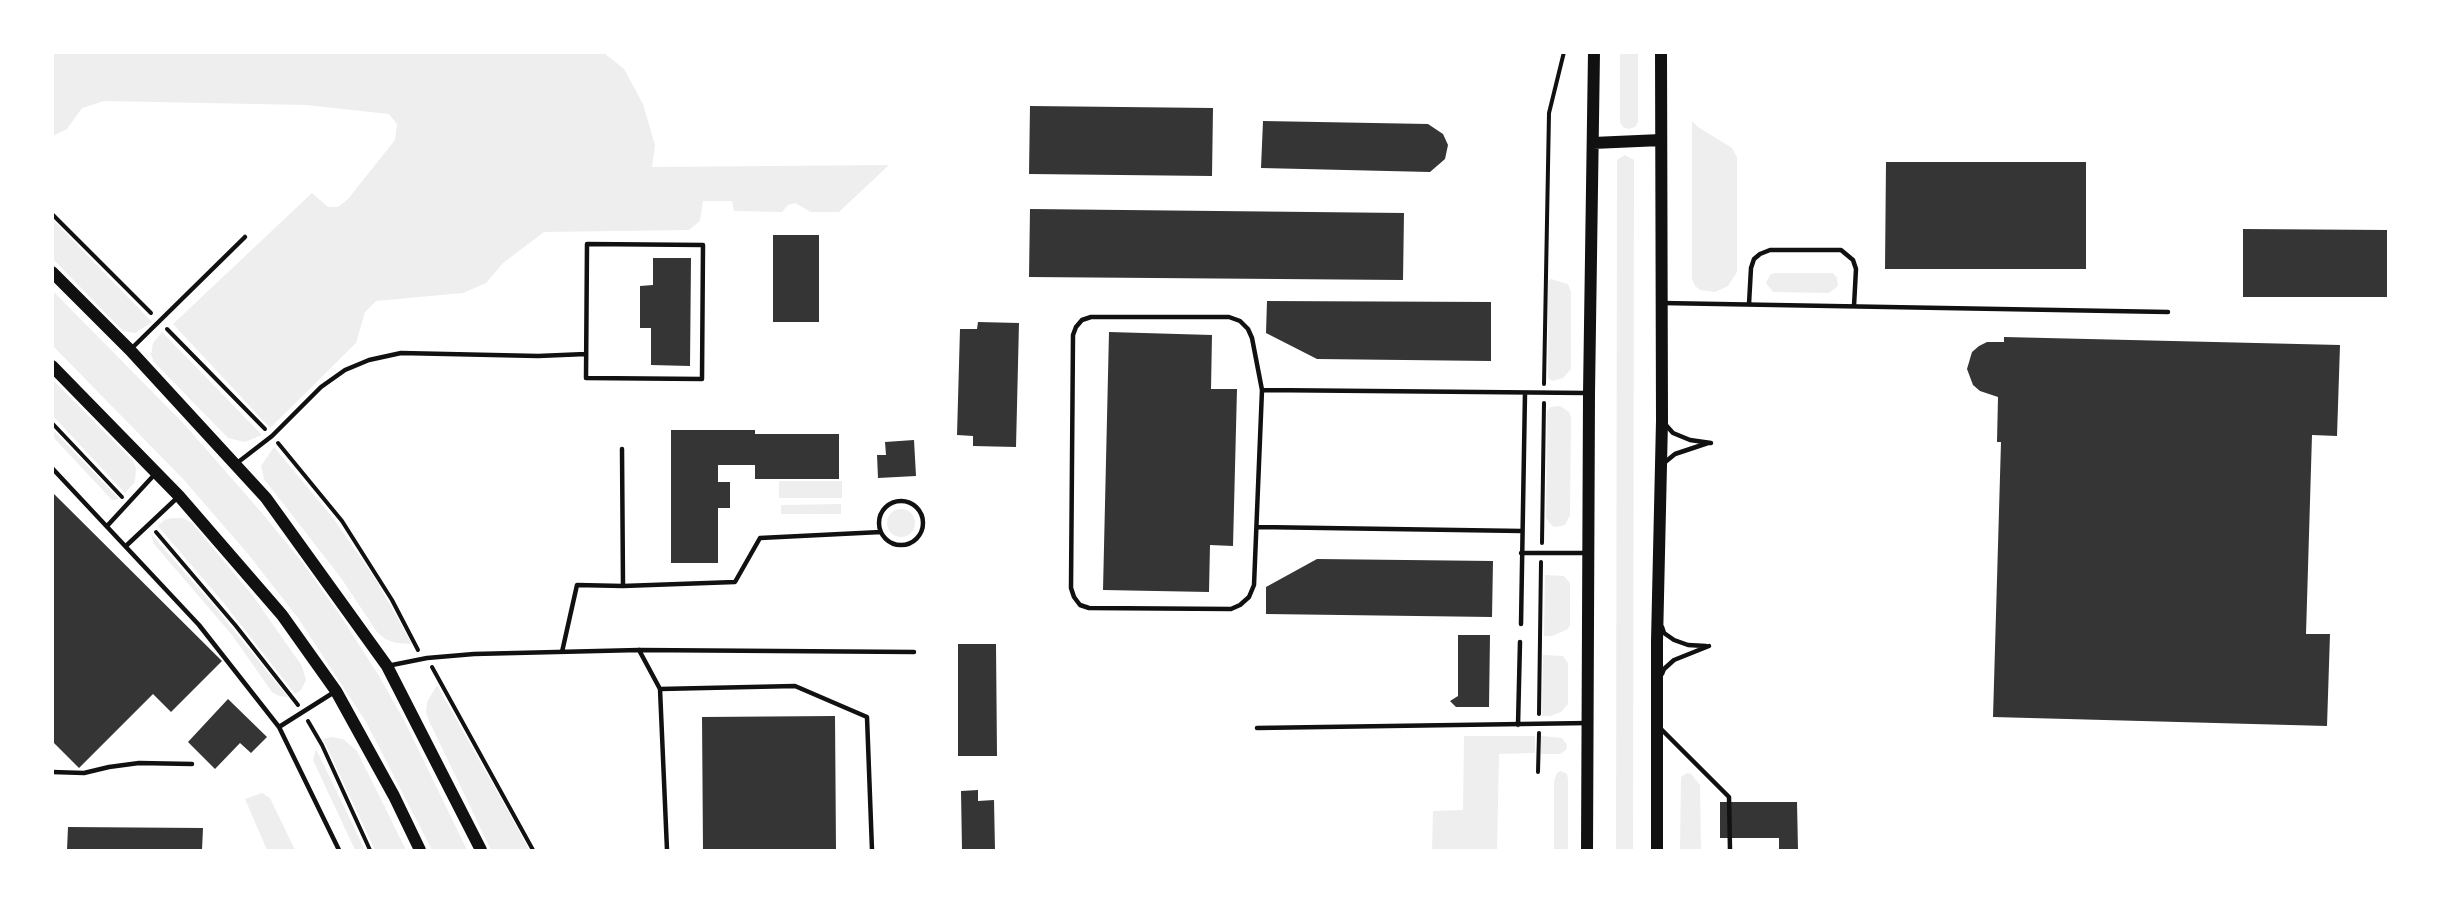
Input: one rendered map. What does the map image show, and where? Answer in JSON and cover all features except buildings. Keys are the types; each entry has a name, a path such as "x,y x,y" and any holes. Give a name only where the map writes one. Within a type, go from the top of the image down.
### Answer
{"main road":[{"path":"1587,850 1589,393 1594,52"},
{"path":"1657,850 1657,686 1662,465 1661,52"},
{"path":"1593,143 1661,140"},
{"path":"52,272 130,350 267,498 387,666 481,850"},
{"path":"52,366 157,472 282,615 336,691 394,796 420,850"}],"lane":[{"path":"130,350 244,237"},
{"path":"587,244 703,244 702,379 586,378 586,354 587,244"},
{"path":"1749,304 1751,268 1754,259 1760,254 1770,250 1841,250 1853,260 1856,269 1854,306"},
{"path":"1662,303 2168,312"},
{"path":"1091,317 1229,318 1240,321 1248,329 1252,338 1262,390 1258,527 1254,585 1249,597 1231,609 1089,608 1080,605 1071,588 1073,335 1082,320 1091,317"},
{"path":"236,464 272,436 321,387 345,370 369,360 401,353 538,356 586,354"},
{"path":"1262,390 1589,393"},
{"path":"1521,624 1525,393"},
{"path":"1662,421 1673,433 1690,440 1711,443 1675,454 1662,465"},
{"path":"622,449 623,586"},
{"path":"52,468 127,545 199,625 279,727 339,850"},
{"path":"108,525 157,472"},
{"path":"127,545 179,496"},
{"path":"906,501 913,504 922,516 923,528 920,535 910,544 895,545 885,539 881,532 879,520 882,512 893,503 906,501"},
{"path":"1258,527 1522,531"},
{"path":"562,652 577,585 623,586 735,582 760,538 881,532"},
{"path":"1521,553 1589,553"},
{"path":"1657,686 1664,669 1674,660 1709,646 1688,645 1674,640 1664,633 1658,619"},
{"path":"1518,725 1520,642"},
{"path":"387,666 424,658 474,654 639,650 914,652"},
{"path":"639,650 660,689 666,850"},
{"path":"660,689 795,686 867,717 872,850"},
{"path":"279,727 336,691"},
{"path":"1257,728 1588,723"},
{"path":"1657,725 1729,797 1730,850"},
{"path":"52,772 84,773 139,763 192,764"}],"path":[{"path":"1538,772 1548,113 1564,52"},
{"path":"52,214 272,436 342,521 392,600 533,850"},
{"path":"52,423 122,497"},
{"path":"153,529 243,634 292,696 322,745 370,850"}],"shaded area":[{"path":"52,53 604,53 624,69 643,104 655,145 652,167 889,165 839,212 811,212 795,203 788,205 782,212 734,211 732,201 703,201 700,221 689,230 544,232 503,263 486,283 463,293 376,301 365,312 356,343 270,428 173,324 312,193 328,207 338,207 348,199 395,140 397,124 389,114 306,105 104,101 82,108 67,129 53,136"},
{"path":"1620,53 1638,53 1638,122 1635,127 1628,129 1620,122"},
{"path":"1692,121 1732,148 1737,157 1737,272 1728,286 1715,292 1700,290 1692,279"},
{"path":"1625,155 1634,160 1633,850 1616,850 1617,160"},
{"path":"53,220 152,322 135,333 123,331 53,259"},
{"path":"1774,273 1833,273 1837,278 1838,286 1829,293 1773,292 1766,283 1770,275"},
{"path":"1551,279 1568,284 1571,292 1571,369 1563,378 1552,381 1548,378 1548,281"},
{"path":"52,290 184,424 302,562 340,615 379,676 405,722 467,850 432,850 366,722 298,618 248,554 184,480 53,346"},
{"path":"162,332 262,435 245,442 228,438 154,362 151,355 153,343"},
{"path":"52,379 133,461 136,468 135,482 125,493 53,416"},
{"path":"1560,406 1569,412 1571,418 1570,515 1565,525 1556,527 1552,526 1546,518 1547,411 1551,407"},
{"path":"53,430 119,499 112,500 53,437"},
{"path":"274,447 333,518 376,580 412,644 396,643 385,639 377,632 341,578 264,479 261,466"},
{"path":"779,481 842,481 842,498 779,498"},
{"path":"841,504 841,514 781,514 781,505"},
{"path":"901,509 911,513 915,523 911,533 901,537 891,533 887,523 891,513"},
{"path":"182,518 191,522 253,596 302,666 306,680 301,690 295,694 223,602 158,526 164,520"},
{"path":"151,534 214,606 288,697 272,692 232,635 154,544"},
{"path":"1545,575 1564,576 1570,583 1570,625 1568,629 1552,636 1544,636"},
{"path":"1543,655 1563,656 1568,663 1568,704 1561,712 1550,716 1542,716"},
{"path":"437,685 529,850 491,850 426,712 427,702"},
{"path":"1464,736 1535,736 1535,753 1499,754 1497,850 1432,849 1433,811 1463,810"},
{"path":"1541,736 1562,738 1567,745 1566,750 1560,754 1541,754"},
{"path":"331,737 343,739 357,751 406,850 375,850 323,739"},
{"path":"316,749 365,850 355,850 313,760"},
{"path":"1561,771 1567,774 1568,779 1568,850 1554,850 1554,781 1557,773"},
{"path":"1687,773 1691,774 1700,785 1701,850 1680,850 1681,777"},
{"path":"262,793 270,798 295,850 267,850 245,799"}]}
